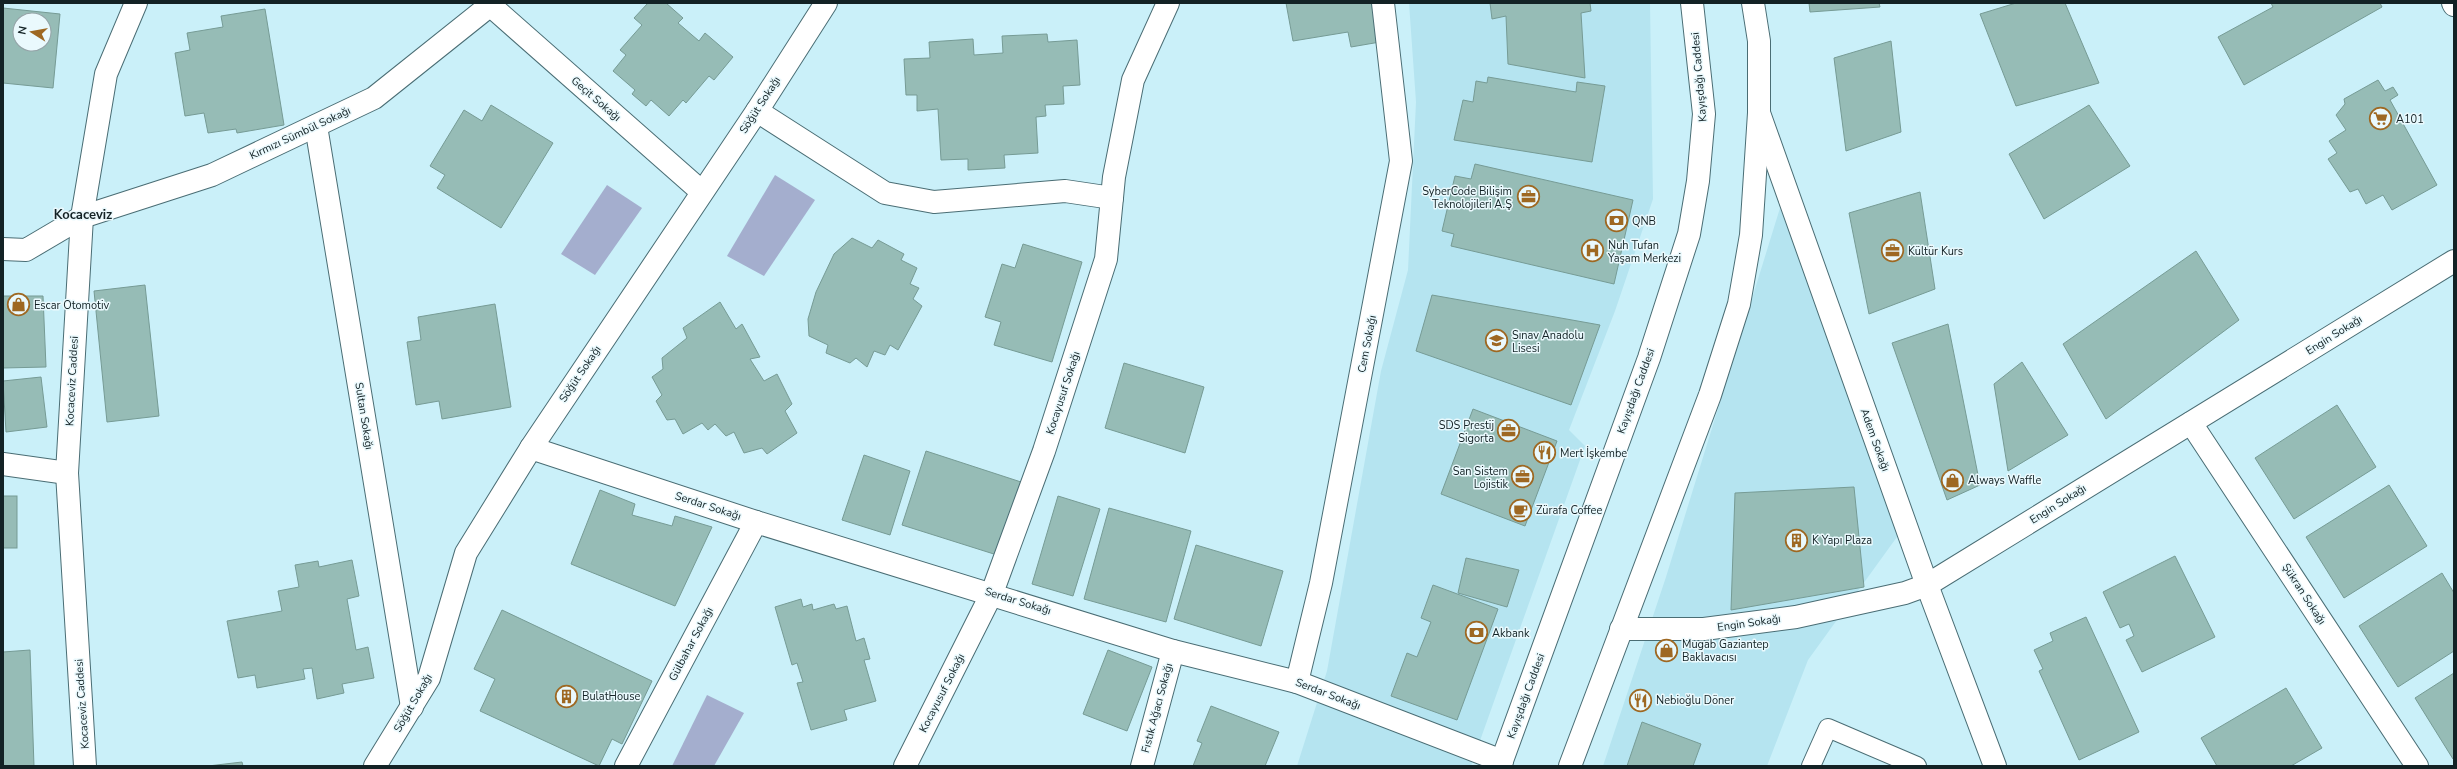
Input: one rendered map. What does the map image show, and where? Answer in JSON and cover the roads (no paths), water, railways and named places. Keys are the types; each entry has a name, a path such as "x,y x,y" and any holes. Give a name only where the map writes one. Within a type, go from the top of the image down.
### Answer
{"street":[{"name":"Kocaceviz Caddesi","path":"86,766 67,473 82,217 106,74 136,3"},
{"name":"Söğüt Sokağı","path":"375,766 429,678 466,553 531,448 757,111 826,3"},
{"name":"Kocayusuf Sokağı","path":"905,766 992,593 1046,443 1106,259 1114,177 1133,80 1168,3"},
{"name":"Cem Sokağı","path":"1297,682 1322,583 1401,161 1384,3"},
{"name":"Kayışdağı Caddesi","path":"1501,763 1649,358 1689,234 1698,181 1704,114 1692,3"},
{"path":"1570,766 1710,396 1739,304 1752,235 1759,112 1759,41 1753,3"},
{"name":"Kırmızı Sümbül Sokağı","path":"3,249 26,250 82,217 212,175 374,98 492,4"},
{"name":"Geçit Sokağı","path":"492,4 702,192"},
{"path":"757,111 886,193 934,202 1065,191 1112,198"},
{"name":"Adem Sokağı","path":"1759,112 1927,585 1995,766"},
{"name":"Sultan Sokağı","path":"316,126 412,707"},
{"name":"Engin Sokağı","path":"1622,629 1704,629 1788,618 1905,593 1927,585 2454,261"},
{"name":"Şükran Sokağı","path":"2191,423 2418,766"},
{"name":"Serdar Sokağı","path":"531,448 756,522 992,593 1173,651 1297,682 1501,763"},
{"path":"3,464 67,473"},
{"name":"Gülbahar Sokağı","path":"626,766 756,522"},
{"name":"Fıstık Ağacı Sokağı","path":"1142,766 1173,651"}],"lane":[{"path":"1811,766 1828,728 1917,766"}],"place":[{"name":"A101","path":"2380,119"},
{"name":"SyberCode Bilişim Teknolojileri A.Ş","path":"1528,197"},
{"name":"QNB","path":"1617,221"},
{"name":"Nuh Tufan Yaşam Merkezi","path":"1592,251"},
{"name":"Kültür Kurs","path":"1893,251"},
{"name":"Escar Otomotiv","path":"19,305"},
{"name":"Sınav Anadolu Lisesi","path":"1496,341"},
{"name":"SDS Prestij Sigorta","path":"1509,431"},
{"name":"Mert İşkembe","path":"1544,453"},
{"name":"San Sistem Lojistik","path":"1523,477"},
{"name":"Always Waffle","path":"1953,480"},
{"name":"Zürafa Coffee","path":"1520,510"},
{"name":"K Yapı Plaza","path":"1796,540"},
{"name":"Akbank","path":"1476,633"},
{"name":"Mugab Gaziantep Baklavacısı","path":"1667,650"},
{"name":"BulatHouse","path":"566,696"},
{"name":"Nebioğlu Döner","path":"1641,700"}],"district":[{"name":"Kocaceviz","path":"83,215"}]}
